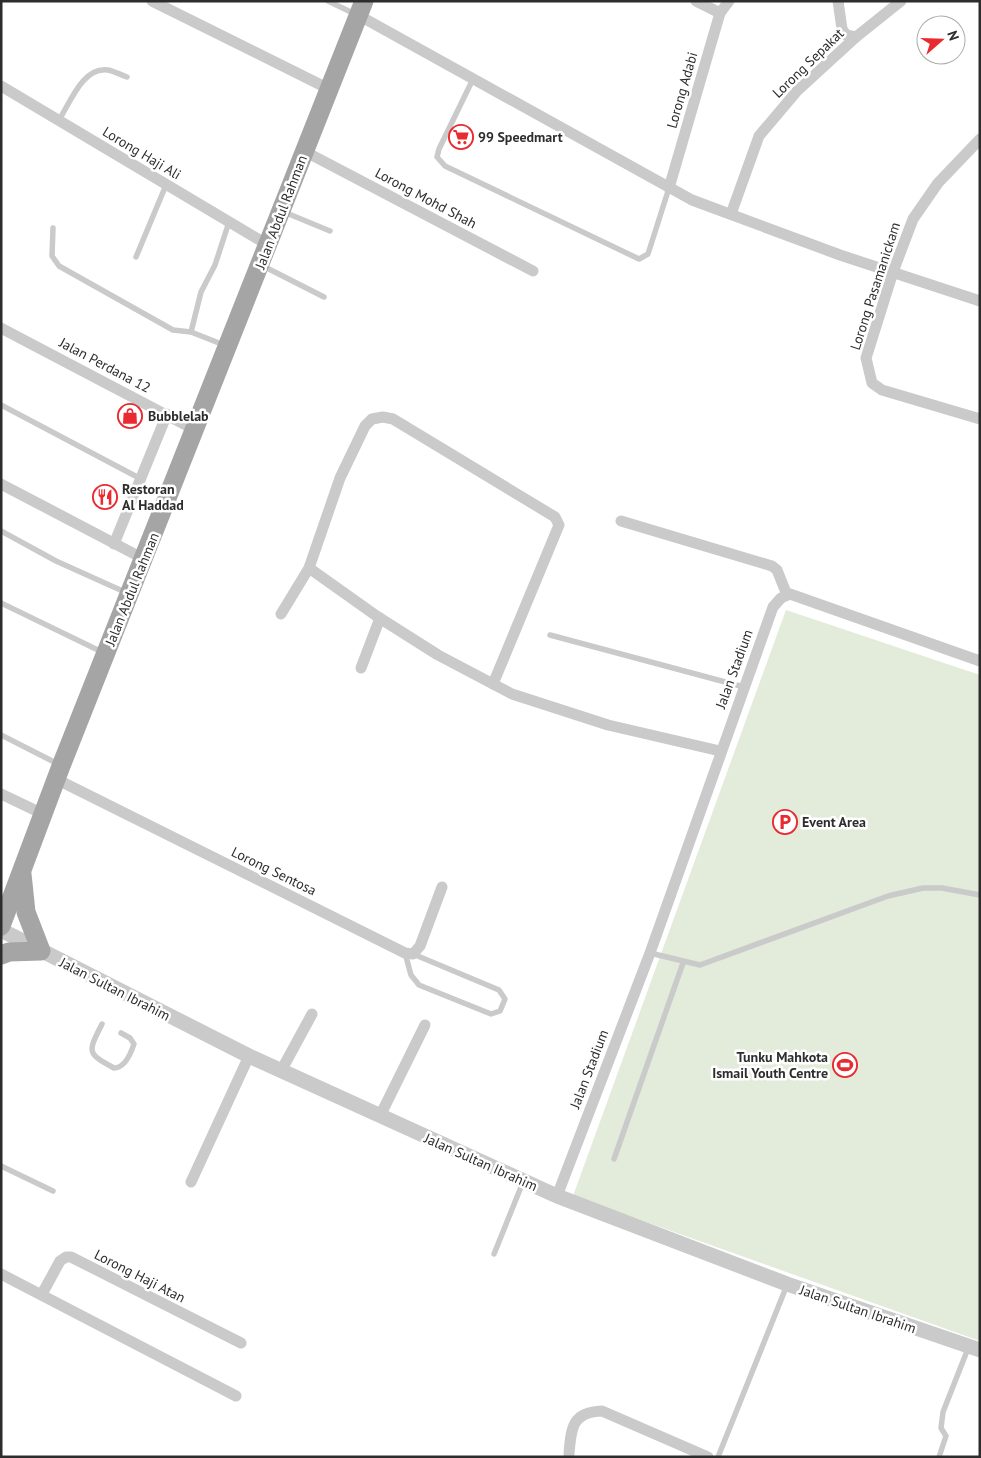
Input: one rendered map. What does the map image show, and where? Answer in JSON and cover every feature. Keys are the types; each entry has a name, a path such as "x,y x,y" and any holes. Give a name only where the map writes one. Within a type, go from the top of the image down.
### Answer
{"main road":[{"name":"Jalan Abdul Rahman","path":"1,926 59,773 361,8"},
{"path":"1,892 22,871"},
{"path":"1,955 9,952 41,951 26,912 22,871"}],"street":[{"path":"152,1 329,89"},
{"path":"696,1 720,13"},
{"name":"Lorong Adabi","path":"669,188 720,13 729,1"},
{"path":"838,1 842,28 846,36 856,37"},
{"name":"Lorong Sepakat","path":"731,214 759,136 797,91 856,37 901,1"},
{"path":"361,8 473,79 669,188 731,214 892,272 980,301"},
{"name":"Lorong Haji Ali","path":"1,86 268,245"},
{"name":"Lorong Pasamanickam","path":"980,139 938,183 920,207 892,272 866,358 872,383 882,390 980,419"},
{"name":"Lorong Mohd Shah","path":"304,151 532,271"},
{"name":"Jalan Perdana 12","path":"1,328 195,430"},
{"path":"114,544 167,414"},
{"path":"281,614 309,568 340,478 365,426 372,419 382,416 393,419 555,517 559,525 493,684"},
{"path":"1,484 144,559"},
{"path":"621,521 772,566 777,570 787,595 790,594 980,661"},
{"path":"309,568 325,581 438,655 512,694 549,708 608,725 720,751"},
{"name":"Jalan Stadium","path":"557,1196 650,953 720,751 773,607 787,595"},
{"path":"361,668 380,618"},
{"name":"Lorong Sentosa","path":"59,773 409,954"},
{"path":"1,794 43,814"},
{"path":"409,954 420,946 442,887"},
{"name":"Jalan Sultan Ibrahim","path":"1,930 249,1056 557,1196 787,1284 974,1348"},
{"path":"281,1071 312,1014"},
{"path":"380,1116 425,1026"},
{"path":"191,1182 249,1056"},
{"name":"Lorong Haji Atan","path":"42,1294 60,1261 66,1256 241,1343"},
{"path":"1,1274 236,1396"},
{"path":"569,1454 570,1434 576,1420 590,1412 602,1411 708,1457"}],"lane":[{"path":"328,1 361,8"},
{"path":"59,120 84,79 95,71 109,70 127,77"},
{"path":"473,79 439,149 437,157 445,166 639,259 648,254 669,188"},
{"path":"136,256 166,184"},
{"path":"281,211 330,232"},
{"path":"191,332 202,292 215,266 229,222"},
{"path":"53,228 52,256 59,266 173,330 191,332 228,346"},
{"path":"260,264 324,298"},
{"path":"1,405 141,479"},
{"path":"1,531 56,561 130,594"},
{"path":"1,603 106,654"},
{"path":"550,635 744,687"},
{"path":"1,735 59,773"},
{"path":"650,953 700,966 888,896 923,888 951,889 980,895"},
{"path":"409,954 499,990 505,999 500,1011 491,1014 419,985 411,975 409,954"},
{"path":"614,1159 683,963"},
{"path":"102,1024 91,1046 91,1052 94,1057 114,1068 121,1066 130,1054 134,1044 130,1038 121,1033"},
{"path":"1,1166 53,1191"},
{"path":"494,1254 524,1181"},
{"path":"718,1457 787,1284"},
{"path":"939,1457 946,1436 941,1428 942,1412 974,1348"}],"green space":[{"path":"786,610 980,675 980,1341 573,1196"}],"place":[{"name":"99 Speedmart","path":"461,137"},
{"name":"Bubblelab","path":"130,416"},
{"name":"Restoran Al Haddad","path":"105,497"},
{"name":"Event Area","path":"785,822"},
{"name":"Tunku Mahkota Ismail Youth Centre","path":"845,1065"}]}
